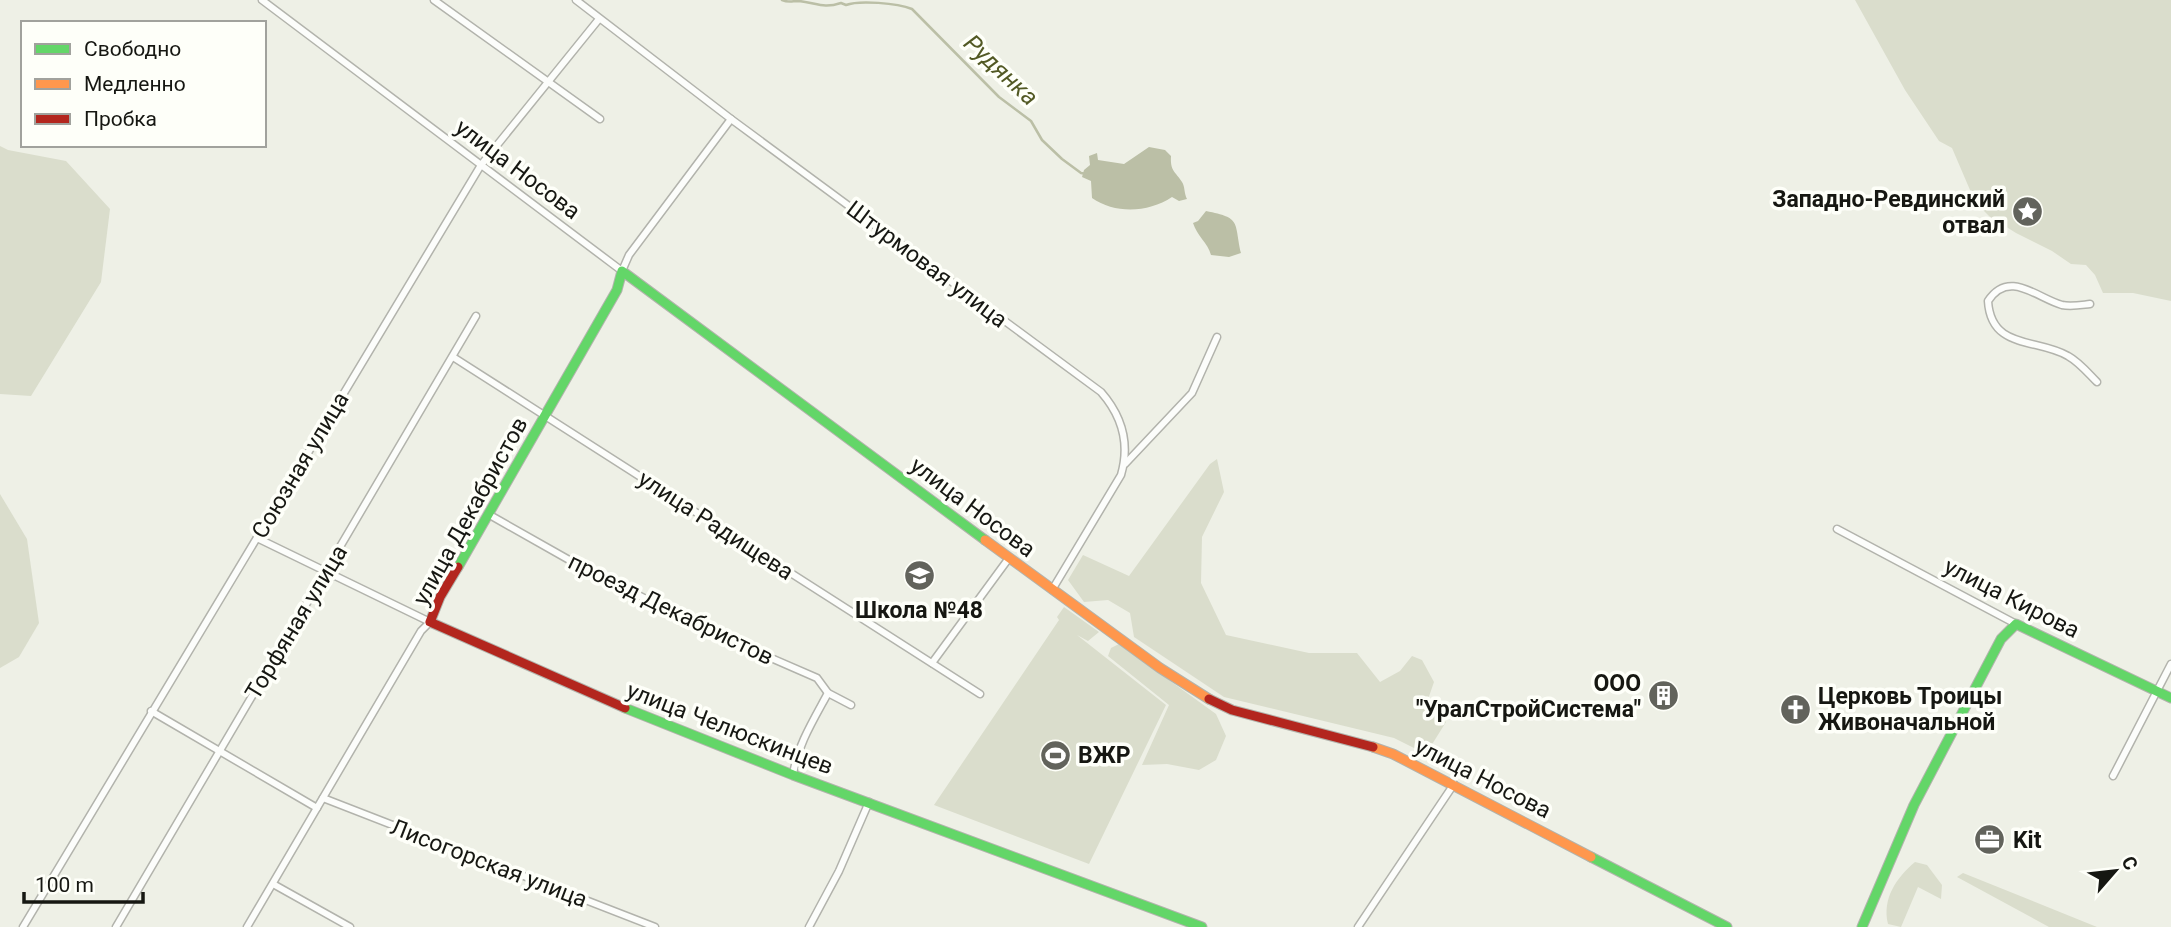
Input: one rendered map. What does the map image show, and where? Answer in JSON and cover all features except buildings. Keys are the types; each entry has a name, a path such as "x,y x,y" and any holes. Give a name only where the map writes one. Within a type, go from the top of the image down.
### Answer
{"street":[{"name":"улица Носова","path":"262,0 622,271 1160,668 1219,705 1393,754 1727,927"},
{"path":"434,0 600,119"},
{"name":"Штурмовая улица","path":"576,0 1110,402 1123,431 1124,465 1121,475 1052,590"},
{"name":"Союзная улица","path":"25,927 151,711 481,165 600,19"},
{"name":"улица Декабристов","path":"247,927 421,631 430,622 440,597 617,290 629,255 731,119"},
{"path":"2090,304 2066,306 2013,286 1998,290 1988,301 1988,314 2003,334 2070,356 2097,382"},
{"name":"Торфяная улица","path":"116,927 476,316"},
{"path":"1124,465 1192,393 1217,337"},
{"name":"улица Радищева","path":"453,357 980,694"},
{"name":"проезд Декабристов","path":"488,514 571,561 709,631 817,678 828,693 851,705"},
{"name":"улица Кирова","path":"1837,529 2017,624 2171,698"},
{"name":"улица Челюскинцев","path":"257,538 430,622 647,718 1202,927"},
{"path":"932,663 1009,558"},
{"path":"1866,925 1903,829 1935,764 2001,639 2017,624"},
{"path":"2113,776 2171,664"},
{"path":"793,775 803,741 828,693"},
{"path":"151,711 317,808"},
{"path":"1358,927 1454,784"},
{"name":"Лисогорская улица","path":"323,798 655,927"},
{"path":"810,927 839,871 869,802"},
{"path":"273,884 350,927"}],"shaded area":[{"path":"1855,0 2171,0 2171,301 2133,293 2103,293 2095,275 2086,265 2071,264 1989,216 1973,197 1952,148 1939,141 1905,90"},
{"path":"0,146 8,150 66,161 110,209 101,282 31,396 0,394"},
{"path":"1149,147 1165,150 1171,156 1172,168 1183,184 1187,199 1179,201 1172,197 1153,206 1132,210 1111,207 1092,198 1091,181 1082,177 1084,170 1090,165 1089,156 1097,153 1098,160 1124,164"},
{"path":"1206,211 1231,219 1236,228 1241,253 1229,257 1211,255 1193,223"},
{"path":"1217,459 1224,492 1202,537 1201,583 1226,635 1309,653 1357,653 1380,682 1400,671 1412,656 1422,660 1434,682 1425,708 1446,722 1426,754 1394,738 1224,697 1134,637 1130,613 1108,600 1084,602 1068,580 1083,555 1129,576 1210,464"},
{"path":"0,494 27,539 39,623 19,657 0,668"},
{"name":"ВЖР","path":"1064,607 1099,632 1088,641 1077,635 1166,705 1089,864 934,805 1059,620 1057,617"},
{"path":"1119,644 1216,714 1226,736 1216,760 1199,770 1167,764 1142,765 1169,705 1108,656 1111,648"},
{"path":"1915,862 1927,865 1942,885 1941,899 1918,887 1901,927 1888,924 1887,906 1892,890"},
{"path":"1963,873 2097,927 2049,927 1957,877"}],"waterway":[{"name":"Рудянка","path":"782,0 825,6 878,3 912,9 999,97 1031,121 1042,140 1062,159 1081,173 1087,174"}],"traffic: fast":[{"path":"458,567 617,290 622,271 985,540"},
{"path":"1862,927 1914,805 2001,639 2016,624 2171,698"},
{"path":"625,708 793,775 1202,927"},
{"path":"1591,857 1727,927"}],"traffic: slow":[{"path":"985,540 1160,668 1209,699"},
{"path":"1373,747 1393,754 1591,857"}],"traffic: jam":[{"path":"458,567 440,597 430,622 625,708"},
{"path":"1209,699 1232,710 1373,747"}],"place":[{"name":"Западно-Ревдинский отвал","path":"2028,212"},
{"name":"Школа №48","path":"919,576"},
{"name":"ООО \"УралСтройСистема\"","path":"1664,696"},
{"name":"Церковь Троицы Живоначальной","path":"1795,709"},
{"name":"ВЖР","path":"1055,755"},
{"name":"Kit","path":"1990,840"}]}
